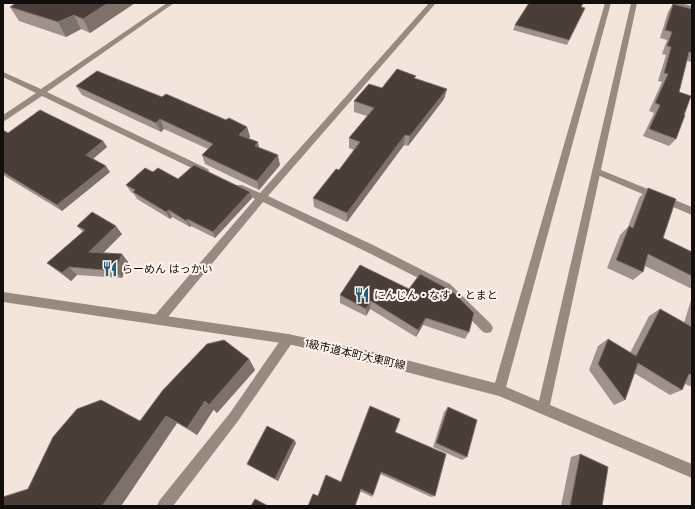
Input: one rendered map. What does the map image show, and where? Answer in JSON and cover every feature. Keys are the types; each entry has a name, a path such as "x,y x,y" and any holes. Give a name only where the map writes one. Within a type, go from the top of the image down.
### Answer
{"street":[{"path":"3,119 171,3"},
{"path":"159,319 261,198 433,3"},
{"path":"499,390 608,3"},
{"path":"543,409 634,3"},
{"path":"673,3 692,8"},
{"path":"3,74 213,175"},
{"path":"596,171 692,211"},
{"path":"234,185 369,248 446,287 487,328"},
{"name":"1級市道本町大東町線","path":"3,297 288,339 379,359 499,390 692,471"},
{"path":"164,506 234,417 288,339"}],"building":[{"path":"16,3 108,3 83,19 74,15 58,22 10,7"},
{"path":"529,3 583,3 581,7 585,8 569,40 515,25"},
{"path":"673,4 692,9 692,53 689,52 679,92 691,96 676,139 649,129 660,105 655,103 668,74 664,73 671,47 667,46 672,32 665,30"},
{"path":"397,69 416,76 414,78 447,89 410,136 405,135 347,213 313,198 336,169 339,170 360,142 349,138 374,108 354,101 369,84 382,88"},
{"path":"97,71 162,97 166,94 226,120 229,118 247,127 239,135 258,142 255,146 278,155 257,181 202,155 213,144 160,119 156,123 76,86"},
{"path":"40,110 103,141 86,155 106,166 57,205 3,172 3,130 8,133"},
{"path":"194,165 250,192 213,232 187,219 186,221 169,210 166,212 133,192 135,190 126,185 145,168 153,172 158,168 178,179"},
{"path":"648,188 676,199 663,238 692,252 692,276 648,254 643,272 616,260 629,226 633,228"},
{"path":"92,212 116,226 89,252 122,254 115,271 69,267 62,273 47,263 85,230 77,226"},
{"path":"360,265 409,289 420,274 452,291 474,313 469,332 426,318 418,330 371,301 366,309 340,295"},
{"path":"660,309 692,327 692,375 689,374 682,390 638,363 625,400 598,364 608,339 636,356"},
{"path":"224,340 249,359 209,405 205,401 187,428 166,416 102,506 3,506 3,497 28,489 53,437 77,409 101,400 140,421 163,390 207,344"},
{"path":"370,406 400,419 395,432 446,454 435,496 381,472 373,495 361,489 355,506 308,506 313,494 318,496 326,475 341,482"},
{"path":"448,407 477,420 467,457 436,443"},
{"path":"267,426 294,440 275,479 247,464"},
{"path":"580,454 608,467 602,506 570,506"},
{"path":"255,499 268,506 251,506"}],"place":[{"name":"らーめん はっかい","path":"110,269"},
{"name":"にんじん・なす ・とまと","path":"362,295"}]}
